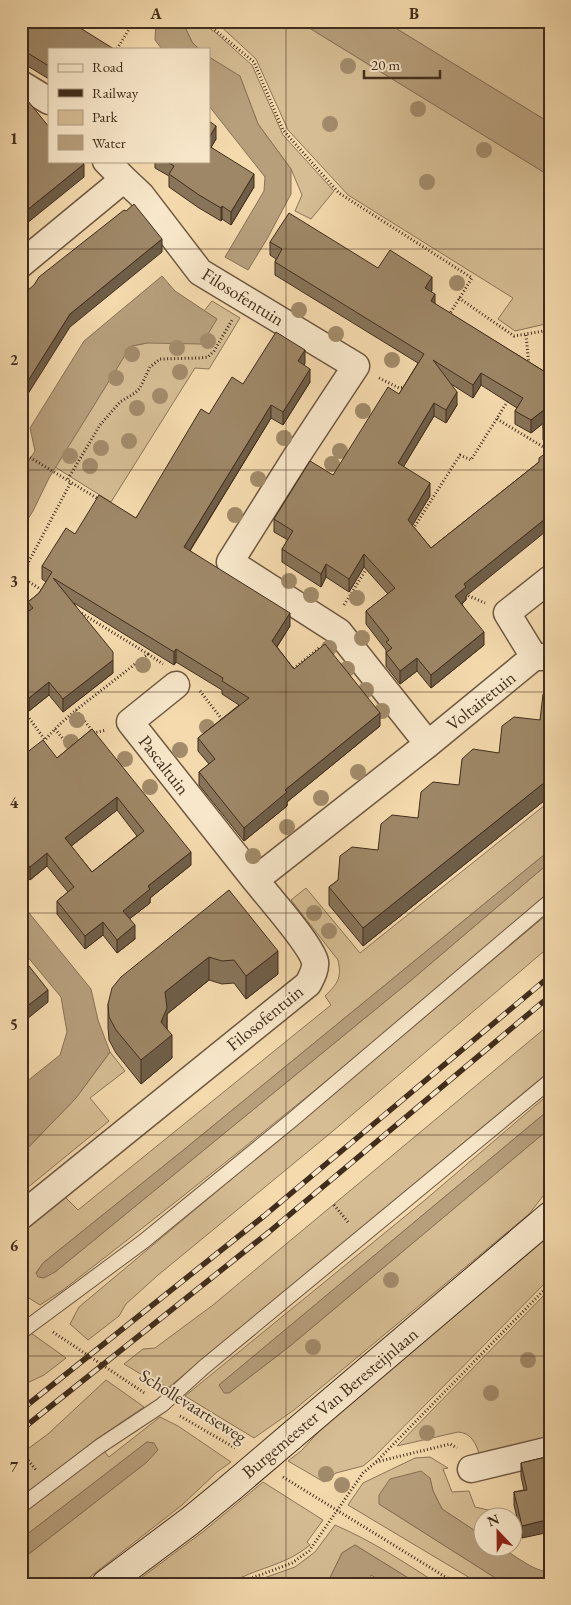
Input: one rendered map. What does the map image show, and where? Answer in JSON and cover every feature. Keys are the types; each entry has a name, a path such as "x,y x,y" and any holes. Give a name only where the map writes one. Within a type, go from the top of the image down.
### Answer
{"main road":[{"name":"Burgemeester Van Beresteijnlaan","path":"106,1584 229,1489 550,1216"}],"street":[{"path":"21,84 48,100"},
{"name":"Filosofentuin","path":"21,264 115,170 141,195 200,272 356,366"},
{"path":"255,880 428,744 335,629 230,562 356,366"},
{"path":"507,613 550,579"},
{"name":"Voltairetuin","path":"428,744 542,657 507,613"},
{"name":"Pascaltuin","path":"176,685 130,722 255,880"},
{"name":"Filosofentuin","path":"21,1216 308,984 314,973 315,963 308,948 255,880"},
{"path":"471,1469 550,1450"}],"lane":[{"path":"21,1332 71,1297 152,1235 307,1108 550,901"},
{"path":"21,1506 100,1446 162,1404 550,1081"}],"path":[{"path":"118,48 134,21"},
{"path":"204,21 254,62 283,130 339,193 472,278 444,323"},
{"path":"21,588 26,580 28,563 69,481 100,425 120,402 140,388 150,367 160,359 208,357 214,351 244,298"},
{"path":"459,298 514,336 550,330"},
{"path":"525,373 529,366 526,335"},
{"path":"356,366 399,388 405,387 410,379"},
{"path":"413,529 460,455 470,460 511,396"},
{"path":"498,419 550,451"},
{"path":"22,452 104,502"},
{"path":"405,524 419,536"},
{"path":"286,675 335,629 372,560"},
{"path":"26,580 50,594"},
{"path":"463,588 469,596 507,613"},
{"path":"36,749 76,710 148,654 75,610"},
{"path":"176,685 196,685 225,723"},
{"path":"21,707 45,740"},
{"path":"76,710 94,734"},
{"path":"88,737 130,722"},
{"path":"55,729 68,745 75,745 81,741"},
{"path":"334,1205 354,1229"},
{"path":"236,1584 292,1563 309,1551 363,1474 550,1284"},
{"name":"Schollevaartseweg","path":"36,1320 162,1404 237,1450"},
{"path":"376,1462 450,1444 466,1452 471,1469"},
{"path":"24,1454 40,1475"},
{"path":"279,1475 457,1584"}],"green space":[{"path":"182,21 200,22 215,32 252,65 283,135 334,191 311,219 295,211 302,195 291,169 258,124 240,77 210,58 210,48 198,48 192,42"},
{"path":"215,21 298,21 550,176 550,323 515,331 498,319 513,298 348,195 288,130 256,59"},
{"path":"384,21 550,21 550,123"},
{"path":"212,301 240,318 209,369 195,368 111,502 55,467 132,346 147,343 217,319 204,311"},
{"path":"550,801 550,850 43,1263 36,1273 55,1272 409,982 550,862 550,891 310,1095 63,1290 40,1305 21,1293 21,1230 64,1196 78,1210 331,1005 325,996 338,980 338,960 291,900 306,888 360,953"},
{"path":"550,912 550,946 333,1131 157,1276 126,1304 119,1316 88,1340 70,1324 79,1307"},
{"path":"550,1024 550,1071 169,1387 149,1379 124,1364 143,1349 155,1348 213,1305"},
{"path":"110,1052 125,1071 90,1098 109,1121 21,1193 21,1155 76,1098"},
{"path":"550,1093 550,1109 219,1385 229,1393 290,1346 550,1128 550,1187 529,1214 294,1410 254,1438 185,1396 425,1200"},
{"path":"550,1232 550,1278 374,1457 363,1466 336,1473 324,1482 288,1461 301,1451 325,1425"},
{"path":"550,1289 550,1440 480,1456 475,1443 470,1437 467,1434 458,1432 397,1446"},
{"path":"31,1333 66,1358 44,1375 21,1386 21,1340"},
{"path":"106,1380 144,1407 94,1441 21,1498 21,1454 48,1434"},
{"path":"160,1417 178,1426 231,1462 217,1472 182,1505 81,1584 21,1584 21,1560 147,1462 154,1443 147,1442 21,1539 21,1513 103,1450 109,1457"},
{"path":"430,1457 448,1468 443,1469 452,1492 469,1491 475,1507 479,1508 474,1508 474,1530 442,1509 433,1491 430,1478 379,1504 505,1584 480,1584 348,1505 363,1483 415,1458"},
{"path":"263,1482 323,1520 307,1542 310,1545 280,1563 239,1578 229,1584 133,1584 204,1531"},
{"path":"335,1525 375,1545 438,1584 418,1584 355,1545 342,1553 327,1584 247,1584 295,1567 315,1552"}],"water":[{"path":"156,21 182,21 192,42 198,48 161,48 155,40"},
{"path":"298,21 384,21 550,123 550,176"},
{"path":"210,58 240,76 258,124 291,169 291,194 248,270 225,257 264,191 265,177 210,107"},
{"path":"162,276 175,291 217,319 202,344 147,343 132,346 49,478 33,511 21,530 21,473 35,451 30,428 84,341"},
{"path":"550,850 550,862 409,982 55,1272 44,1278 38,1277 36,1273 43,1263"},
{"path":"21,903 91,989 98,1020 110,1052 76,1098 21,1155 21,1086 60,1055 67,1032 61,997 21,949"},
{"path":"550,1109 550,1128 290,1346 229,1393 224,1393 219,1385"},
{"path":"147,1442 154,1443 158,1450 147,1462 21,1560 21,1539"},
{"path":"421,1471 430,1478 433,1491 442,1509 474,1530 474,1558 518,1558 539,1570 550,1571 550,1584 505,1584 379,1504 379,1495 390,1479"},
{"path":"355,1545 418,1584 386,1584 371,1575 371,1584 327,1584 342,1553"}],"building":[{"path":"21,21 69,21 112,48 48,48 48,65 21,49"},
{"path":"24,96 48,126 48,162 82,162 84,164 21,215 21,98"},
{"path":"210,122 216,126 210,136"},
{"path":"210,147 254,174 231,212 199,195 169,174 174,166 168,162 210,162"},
{"path":"134,204 162,239 70,314 21,392 21,302 28,290 39,277"},
{"path":"289,213 378,268 390,250 432,277 425,288 435,294 431,301 550,375 550,432 543,428 545,409 531,420 515,411 523,398 481,373 473,385 433,360 457,392 446,410 434,403 398,463 430,483 408,520 431,548 539,462 539,458 550,450 550,515 464,584 466,587 455,596 484,632 431,675 417,658 400,671 386,653 392,648 386,642 389,640 366,611 395,588 364,554 349,579 326,564 321,574 282,549 293,531 274,519 310,461 333,475 388,387 399,394 424,354 275,262 282,249 270,242"},
{"path":"276,332 305,350 298,361 310,369 283,412 271,405 184,547 290,613 272,641 294,669 325,644 380,713 285,790 287,792 244,828 199,772 215,759 198,738 249,698 222,681 223,678 176,649 174,652 53,578 113,652 113,660 63,699 49,682 29,698 21,688 21,617 33,608 28,602 39,593 52,572 42,566 66,528 75,534 99,495 136,518 201,409 209,414 232,377 243,384"},
{"path":"550,688 550,778 363,928 329,887 338,880 340,856 352,847 378,850 381,824 392,815 418,818 421,792 433,782 459,785 462,759 473,749 499,753 502,726 514,717 540,720 543,694"},
{"path":"92,729 191,852 148,886 150,889 123,911 135,925 117,940 103,922 85,936 57,901 74,887 47,853 30,867 21,856 21,786 23,785 21,783 21,757 43,740 57,758","holes":["117,797 144,831 92,872 65,838"]},
{"path":"229,890 278,951 246,976 234,960 222,961 209,957 165,992 167,1008 161,1022 172,1035 141,1060 116,1030 109,1017 108,1004 112,988 121,977"},
{"path":"21,956 48,990 21,1011"},
{"path":"550,1456 550,1519 524,1526 524,1508 518,1508 514,1492 527,1490 521,1463"}],"railway":[{"path":"21,1410 264,1216 550,976"},
{"path":"21,1430 269,1232 550,996"}]}
